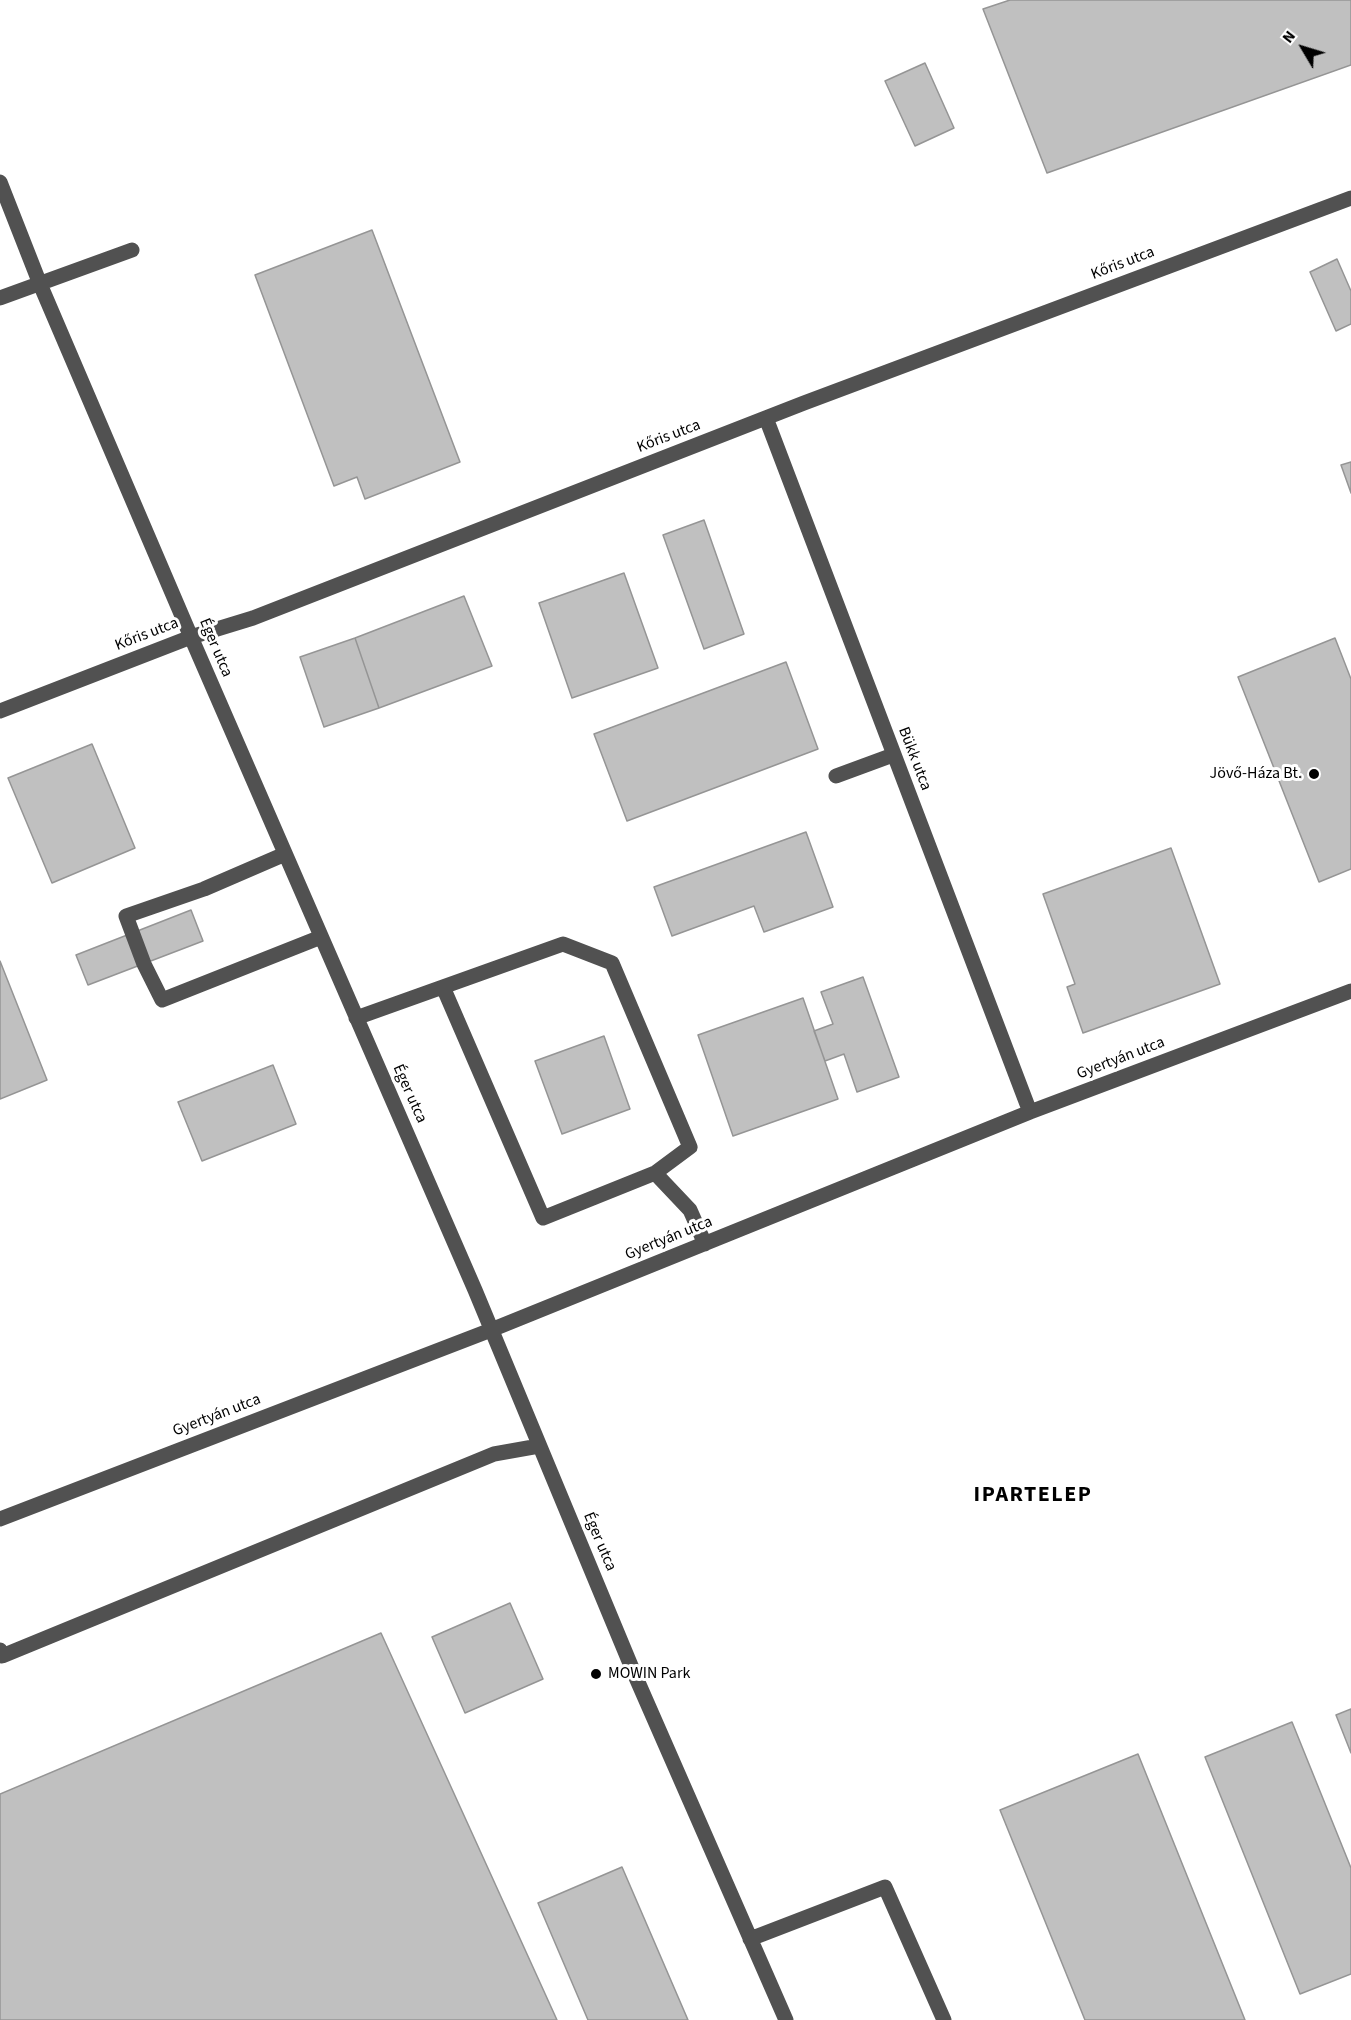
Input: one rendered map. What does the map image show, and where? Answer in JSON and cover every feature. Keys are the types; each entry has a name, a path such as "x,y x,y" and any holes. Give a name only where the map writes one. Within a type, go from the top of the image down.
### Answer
{"street":[{"name":"Éger utca","path":"0,182 40,284 190,637 491,1330 634,1673 786,2020"},
{"name":"Kőris utca","path":"0,711 190,637 253,618 766,418 1351,198"},
{"path":"0,298 132,250"},
{"name":"Bükk utca","path":"766,418 1030,1112"},
{"path":"836,776 893,755"},
{"path":"285,854 204,889 126,916 144,964 162,1000 321,937"},
{"path":"356,1018 562,944 612,963 690,1148 655,1173 543,1218 443,987"},
{"name":"Gyertyán utca","path":"0,1519 491,1330 1030,1112 1351,991"},
{"path":"655,1173 690,1210 705,1244"},
{"path":"1,1654 494,1454 539,1446"},
{"path":"750,1939 885,1887 944,2020"}],"building":[{"path":"1010,0 1351,0 1351,65 1047,173 983,9"},
{"path":"925,63 954,128 915,146 885,81"},
{"path":"372,230 460,462 365,499 357,477 334,486 255,275"},
{"path":"1337,259 1351,291 1351,324 1336,331 1310,272"},
{"path":"1351,462 1351,493 1341,465"},
{"path":"704,520 744,634 704,649 663,535"},
{"path":"624,573 658,668 572,698 539,603"},
{"path":"464,596 492,666 379,708 355,638"},
{"path":"355,638 379,708 324,727 300,657"},
{"name":"Jövő-Háza Bt.","path":"1335,638 1351,679 1351,869 1319,882 1238,677"},
{"path":"786,662 818,749 627,821 594,734"},
{"path":"92,744 135,848 52,883 8,778"},
{"path":"806,832 833,907 764,932 754,906 672,936 654,887"},
{"path":"1171,848 1220,984 1083,1033 1067,987 1075,984 1043,894"},
{"path":"191,910 203,941 88,985 76,955"},
{"path":"0,961 47,1080 0,1099"},
{"path":"863,977 899,1077 857,1092 844,1054 825,1061 814,1031 833,1024 821,992"},
{"path":"803,998 838,1099 733,1136 698,1035"},
{"path":"604,1036 630,1109 562,1134 535,1061"},
{"path":"273,1065 296,1124 202,1161 178,1102"},
{"path":"510,1603 543,1679 465,1713 432,1637"},
{"path":"381,1633 557,2020 0,2020 0,1794"},
{"path":"1351,1709 1351,1753 1336,1715"},
{"path":"1292,1722 1351,1868 1351,1974 1300,1994 1205,1757"},
{"path":"1138,1754 1245,2020 1085,2020 1000,1810"},
{"path":"622,1867 688,2020 588,2020 538,1903"}],"place":[{"name":"Jövő-Háza Bt.","path":"1314,774"},
{"name":"MOWIN Park","path":"596,1674"}],"district":[{"name":"IPARTELEP","path":"1033,1496"}]}
